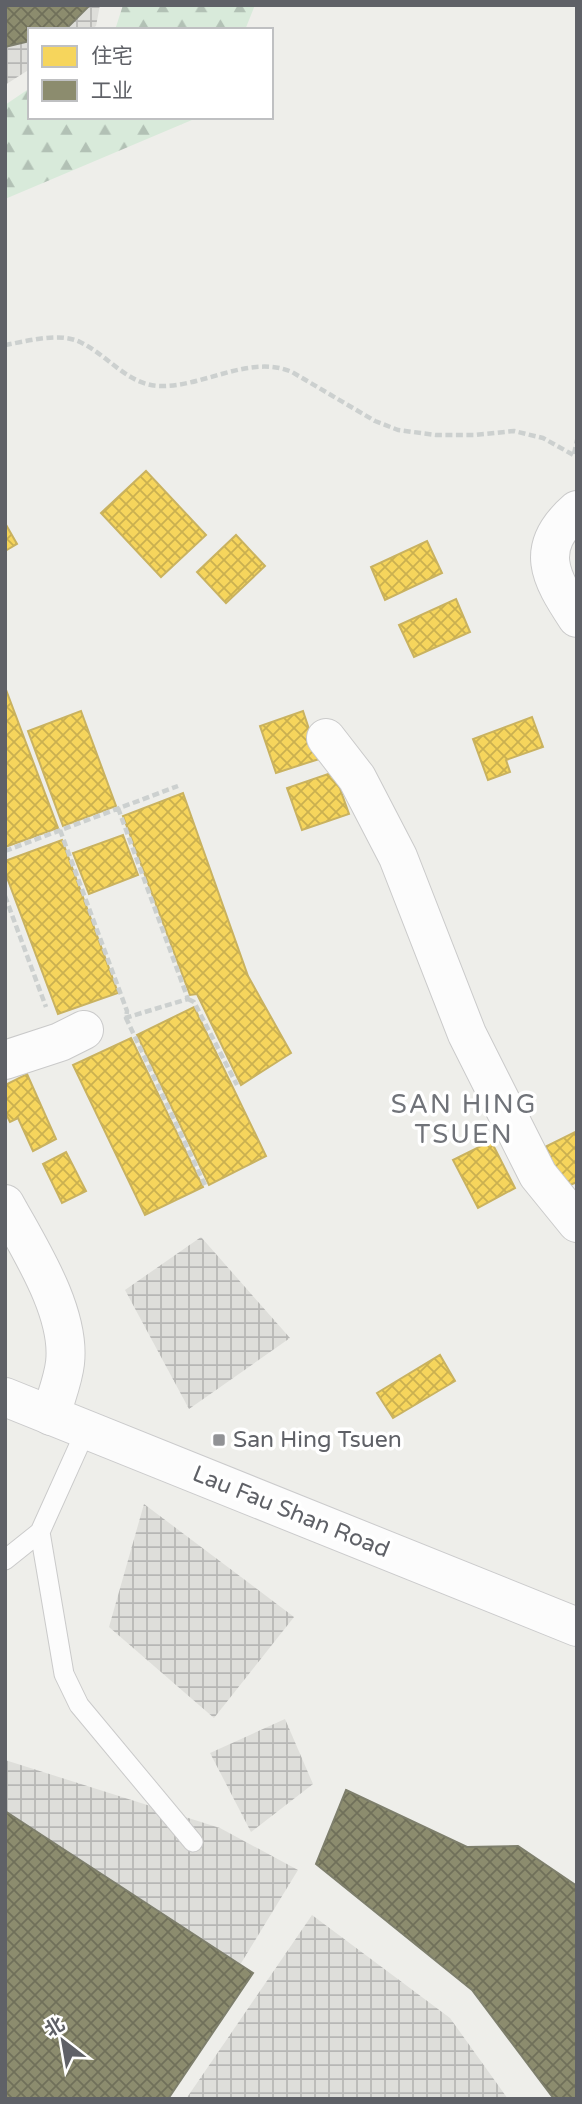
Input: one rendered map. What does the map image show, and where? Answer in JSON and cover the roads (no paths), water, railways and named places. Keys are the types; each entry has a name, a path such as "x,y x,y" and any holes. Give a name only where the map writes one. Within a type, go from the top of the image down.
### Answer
{"street":[{"path":"577,510 563,522 552,541 549,563 557,588 577,618"},
{"path":"326,738 357,778 398,857 467,1034 538,1175 577,1223"},
{"path":"5,1060 72,1036"},
{"path":"5,1204 58,1308 65,1363 51,1416"},
{"name":"Lau Fau Shan Road","path":"5,1397 577,1627"}],"lane":[{"path":"5,1560 40,1532 86,1430"},
{"path":"40,1532 64,1674 79,1705 193,1842"}],"place":[{"name":"San Hing Tsuen","path":"219,1440"}],"district":[{"name":"SAN HING TSUEN","path":"464,1119"}]}
